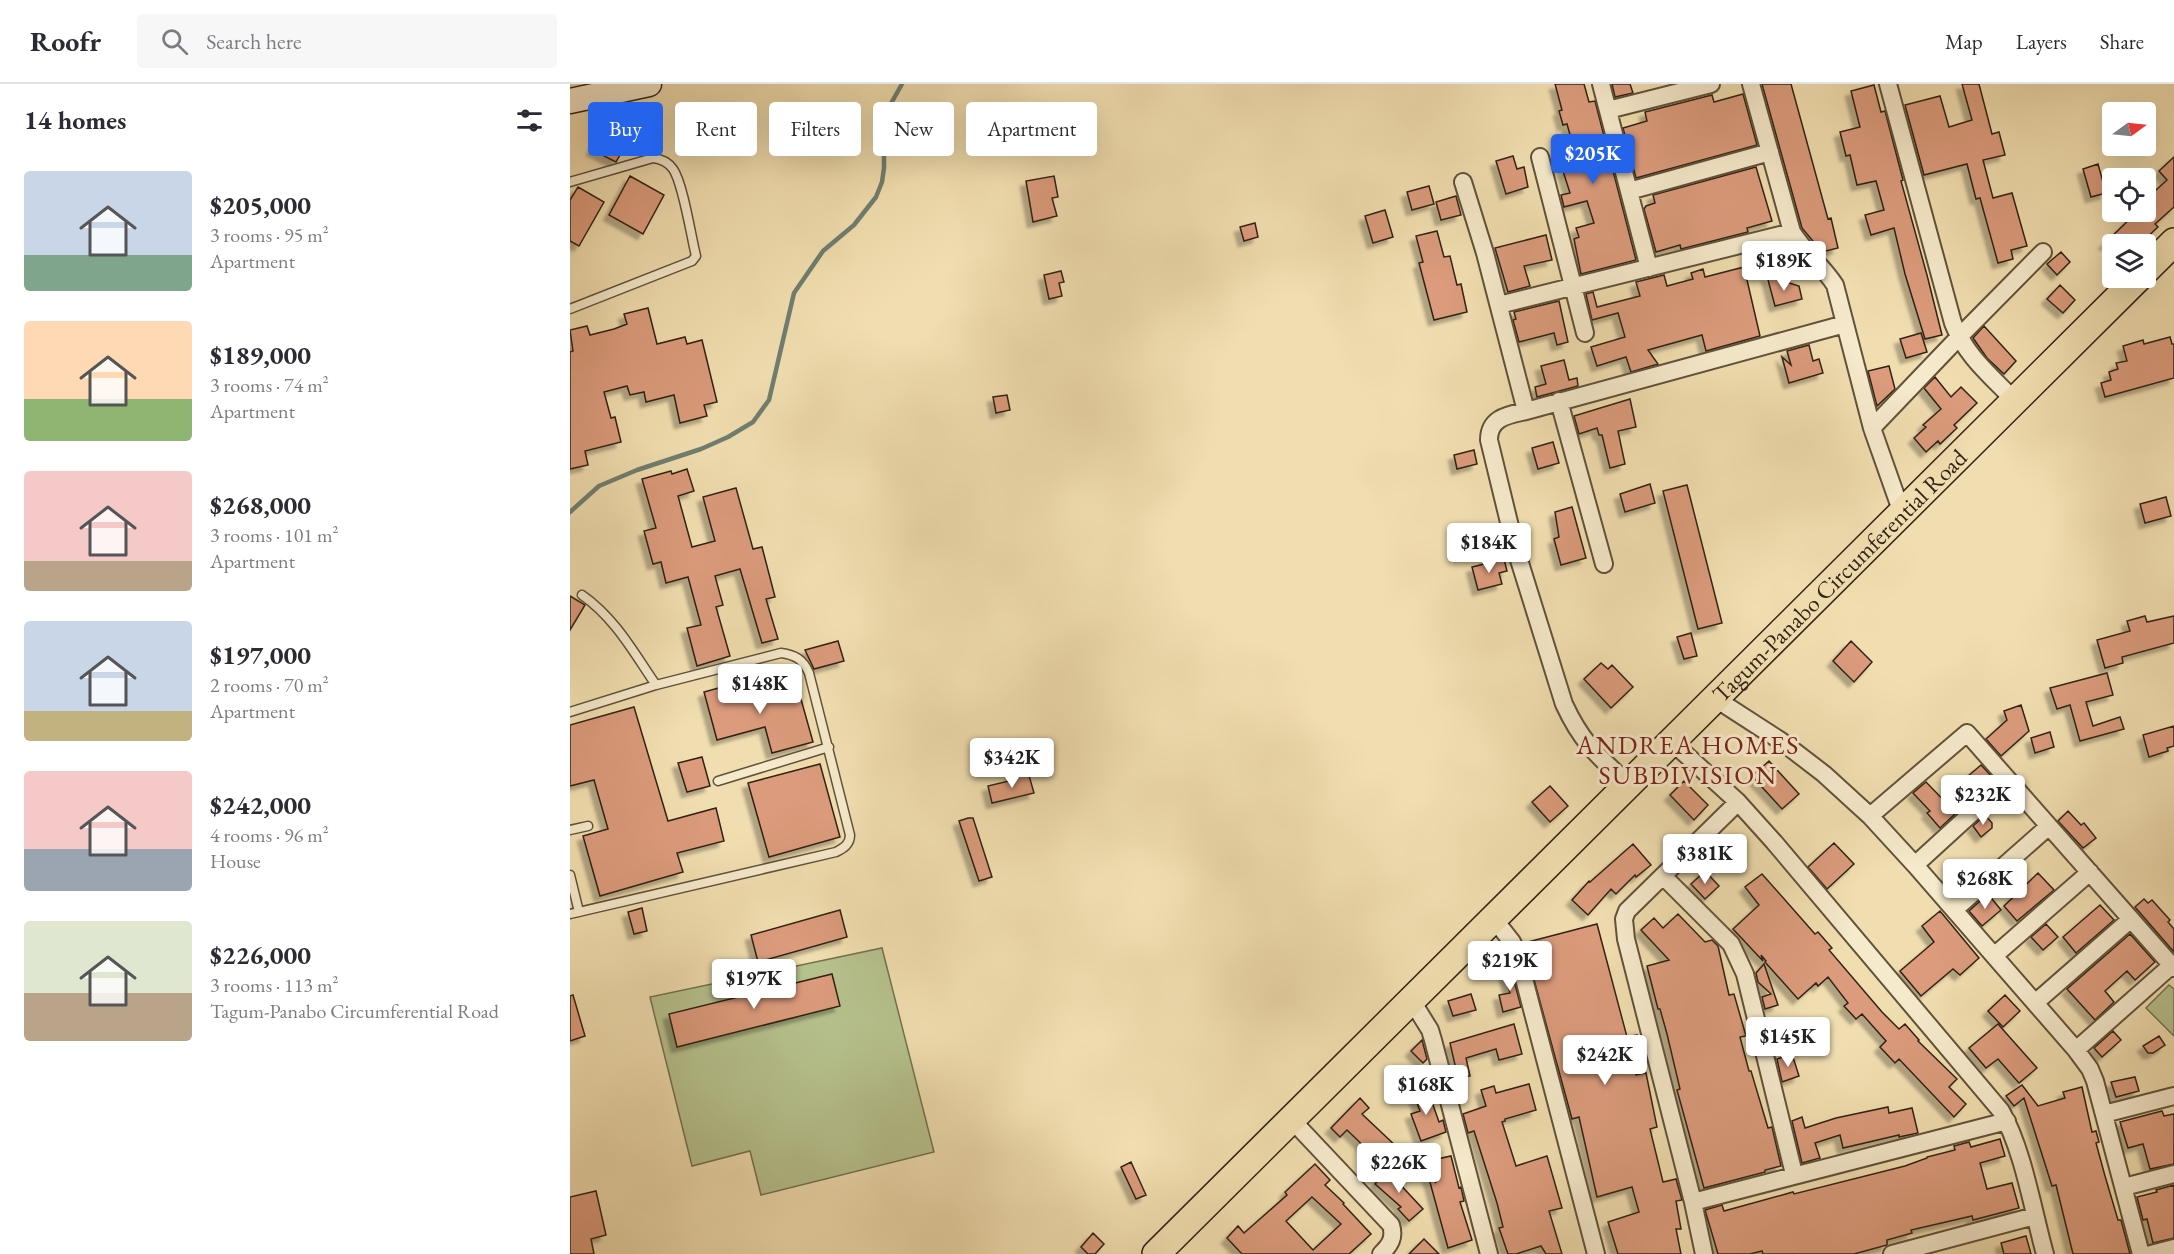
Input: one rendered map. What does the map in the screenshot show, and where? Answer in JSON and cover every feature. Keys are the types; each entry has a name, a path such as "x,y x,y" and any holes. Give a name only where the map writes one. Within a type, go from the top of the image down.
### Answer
{"main road":[{"path":"570,101 648,84"},
{"path":"2156,260 2174,242"},
{"name":"Tagum-Panabo Circumferential Road","path":"1156,1254 2128,288"}],"street":[{"path":"1601,84 1649,268"},
{"path":"1608,110 1711,84"},
{"path":"1751,84 1792,232 1804,250 1835,285 1872,428 1902,513"},
{"path":"1888,84 1953,323 1968,352 2014,400"},
{"path":"1629,191 1770,152"},
{"path":"1540,157 1585,333"},
{"path":"1463,182 1526,411"},
{"path":"1498,305 1792,232"},
{"path":"1872,428 2043,252"},
{"path":"1629,785 1589,748 1575,728 1564,704 1515,547 1489,440 1489,431 1493,423 1502,417 1845,324"},
{"path":"1559,401 1604,564"},
{"path":"1716,699 1780,741 1824,774 1870,816 2076,1050 2090,1069 2095,1081 2141,1254"},
{"path":"1870,816 1967,733 2173,966 2076,1050"},
{"path":"1672,742 1738,802 1986,1093 2007,1121 2019,1155 2045,1254"},
{"path":"1915,865 2008,780"},
{"path":"1704,1254 1624,928 1624,919 1627,911 1738,802"},
{"path":"1954,910 2049,826"},
{"path":"1994,956 2090,872"},
{"path":"1663,876 1731,944 1739,959 1794,1174"},
{"path":"1494,919 1517,952 1596,1254"},
{"path":"2035,1003 2131,919"},
{"path":"1412,1001 1430,1030 1489,1254"},
{"path":"2104,1114 2174,1096"},
{"path":"1291,1119 1391,1225 1394,1232 1392,1240 1381,1254"},
{"path":"1693,1202 1794,1174 2007,1121"},
{"path":"2124,1187 2174,1174"},
{"path":"1892,1254 2035,1216"},
{"path":"2151,1254 2174,1248"}],"lane":[{"path":"570,182 653,158 662,159 673,169 676,176 696,256 692,261 570,309"},
{"path":"582,595 610,618 656,685"},
{"path":"570,712 656,685 781,653 792,654 805,664 809,673 850,835 850,841 843,849 574,913 570,875"},
{"path":"718,781 829,747"},
{"path":"570,830 588,825"}],"green space":[{"path":"882,948 934,1152 761,1195 750,1151 692,1166 650,997"},
{"path":"2169,985 2174,989 2174,1036 2146,1008"}],"building":[{"path":"1555,84 1584,84 1589,102 1595,101 1636,260 1581,274 1574,239 1579,237 1576,228 1594,223 1587,201 1564,207 1561,195 1570,193 1563,171 1579,167 1567,124 1563,125 1559,111 1562,110"},
{"path":"1612,84 1630,84 1633,93 1615,97"},
{"path":"1762,84 1791,84 1838,248 1822,252 1802,228"},
{"path":"1962,84 1979,84 1992,134 1999,132 2005,155 1983,160 1993,198 2012,193 2027,246 2011,250 2013,259 1998,263 1980,198 1976,199 1967,164 1924,175 1905,105 1940,96 1949,127 1972,120"},
{"path":"1874,85 1881,112 1885,111 1942,335 1925,339 1894,228 1871,235 1865,215 1884,210 1876,181 1857,185 1850,155 1846,156 1840,132 1860,127 1851,91"},
{"path":"1743,94 1757,145 1636,178 1623,128 1647,121 1645,112 1712,95 1714,102"},
{"path":"604,156 619,156 616,162"},
{"path":"1513,156 1517,169 1524,167 1528,187 1506,194 1496,161"},
{"path":"2174,157 2174,207 2155,224 2158,227 2150,234 2114,234 2127,222 2156,222 2156,190 2167,180 2159,171"},
{"path":"2098,164 2102,178 2102,194 2091,197 2083,169"},
{"path":"1756,167 1772,221 1747,228 1748,232 1681,249 1680,245 1656,252 1644,209 1655,203 1653,195"},
{"path":"630,176 664,195 643,234 609,215"},
{"path":"1054,176 1058,197 1052,198 1057,216 1033,222 1026,181"},
{"path":"1429,186 1434,204 1412,210 1407,192"},
{"path":"578,187 604,202 579,246 570,241 570,200"},
{"path":"1456,196 1461,215 1441,220 1436,202"},
{"path":"1385,210 1393,237 1373,243 1365,216"},
{"path":"1255,223 1258,237 1244,241 1240,227"},
{"path":"1437,231 1444,257 1450,256 1457,285 1461,284 1467,312 1434,320 1419,263 1423,262 1416,236"},
{"path":"1546,235 1552,260 1524,266 1530,286 1508,292 1495,248"},
{"path":"1787,244 1791,249 1784,249 1788,263 1765,269 1763,250"},
{"path":"2061,252 2070,262 2057,275 2047,264"},
{"path":"1744,267 1760,336 1706,351 1702,335 1648,350 1658,364 1631,372 1626,357 1597,366 1591,347 1625,337 1618,313 1592,320 1586,294 1593,292 1597,307 1640,296 1636,282 1664,275 1667,286 1693,279 1691,273 1703,269 1705,277"},
{"path":"1061,271 1064,282 1059,283 1062,296 1049,299 1044,275"},
{"path":"1767,276 1799,286 1802,299 1775,306"},
{"path":"2060,285 2075,300 2063,313 2047,299"},
{"path":"1559,301 1568,342 1557,345 1554,333 1519,342 1513,320 1516,319 1514,312"},
{"path":"648,308 657,344 685,337 687,344 702,340 717,402 704,405 707,416 680,423 674,395 646,402 644,392 630,395 627,386 604,392 611,418 615,417 621,442 585,451 588,465 570,469 570,352 573,351 570,330 587,326 590,335 614,329 627,324 624,314"},
{"path":"1984,326 2016,361 2004,374 1987,358 1973,338"},
{"path":"1921,333 1927,352 1906,358 1900,339"},
{"path":"2170,337 2174,344 2174,378 2105,397 2101,383 2111,380 2109,372 2118,369 2116,363 2127,361 2123,346 2143,340 2144,344"},
{"path":"1809,345 1813,361 1819,359 1823,373 1789,383 1782,357 1791,365 1787,351"},
{"path":"1564,360 1569,380 1577,378 1578,386 1537,397 1535,387 1546,384 1541,366"},
{"path":"1889,366 1895,389 1877,406 1868,371"},
{"path":"1935,377 1951,397 1961,387 1977,403 1954,425 1957,428 1940,444 1938,441 1926,452 1914,438 1926,427 1923,425 1941,409 1924,388"},
{"path":"1007,395 1010,410 996,413 993,397"},
{"path":"1630,399 1636,427 1618,431 1625,464 1610,468 1602,435 1599,435 1597,428 1579,434 1574,416"},
{"path":"1553,442 1559,463 1538,469 1532,448"},
{"path":"1474,450 1477,464 1457,469 1454,455"},
{"path":"687,469 694,491 678,496 692,547 715,541 703,497 736,488 753,549 762,547 775,597 766,599 778,639 762,643 740,569 715,576 723,605 716,607 730,656 697,666 687,628 701,625 688,577 666,583 661,562 653,564 644,531 656,528 642,479"},
{"path":"1650,484 1655,503 1625,512 1620,494"},
{"path":"1687,485 1722,623 1698,629 1663,491"},
{"path":"2166,497 2171,516 2145,523 2140,504"},
{"path":"1572,507 1586,558 1561,565 1554,539 1559,537 1555,512"},
{"path":"1504,559 1507,571 1499,573 1502,584 1478,590 1472,567"},
{"path":"570,596 585,605 570,630"},
{"path":"2145,616 2147,622 2174,616 2174,643 2122,657 2123,663 2105,668 2097,640 2130,631 2127,621"},
{"path":"1691,633 1697,656 1684,659 1677,637"},
{"path":"838,641 844,661 814,669 805,650"},
{"path":"1851,641 1872,662 1854,682 1833,661"},
{"path":"1601,663 1608,669 1612,665 1633,687 1611,708 1584,679"},
{"path":"2107,673 2113,695 2086,702 2093,726 2120,717 2124,729 2080,741 2070,705 2057,709 2050,688"},
{"path":"744,681 748,698 797,685 813,742 772,753 765,727 717,740 704,692"},
{"path":"2021,705 2029,731 2001,756 1986,739 2007,720 2004,711"},
{"path":"634,707 668,821 716,808 724,841 677,853 683,872 600,896 583,836 608,829 594,780 570,786 570,725"},
{"path":"2174,726 2174,746 2167,748 2168,751 2149,757 2143,735"},
{"path":"2050,732 2054,747 2035,753 2031,738"},
{"path":"702,757 710,786 687,792 678,763"},
{"path":"1769,761 1799,794 1782,809 1752,776"},
{"path":"820,764 840,837 769,857 748,783"},
{"path":"1981,765 1994,779 1974,797 1961,782"},
{"path":"1028,772 1034,793 992,803 988,786 1013,780 1012,777"},
{"path":"1684,781 1708,805 1694,820 1670,795"},
{"path":"1926,782 1956,813 1940,828 1927,813 1930,811 1913,793"},
{"path":"1550,786 1568,806 1550,822 1532,802"},
{"path":"2068,811 2081,825 2084,823 2096,838 2083,848 2058,821"},
{"path":"1985,815 1992,823 1992,828 1981,837 1973,826"},
{"path":"973,818 992,877 979,881 959,821"},
{"path":"1834,843 1854,864 1827,889 1808,867"},
{"path":"1633,844 1651,865 1636,877 1635,875 1616,894 1611,889 1588,915 1572,900 1589,881"},
{"path":"1962,864 1975,878 1956,894 1944,880"},
{"path":"1705,871 1719,886 1705,899 1691,884"},
{"path":"2038,873 2054,890 2017,921 2004,906"},
{"path":"1762,874 1815,934 1818,932 1832,948 1829,950 1882,1012 1899,1029 1905,1024 1918,1041 1957,1079 1949,1087 1966,1104 1954,1117 1899,1059 1895,1063 1880,1047 1886,1041 1862,1014 1856,1019 1844,1006 1848,1003 1828,977 1818,986 1816,983 1798,999 1761,955 1763,961 1733,929 1759,905 1745,887"},
{"path":"1988,894 2001,910 1982,926 1969,911"},
{"path":"2144,899 2148,903 2152,900 2170,920 2168,922 2174,929 2174,952 2135,907"},
{"path":"2100,905 2114,920 2076,953 2063,937"},
{"path":"642,908 647,931 634,934 628,912"},
{"path":"840,910 847,937 758,962 751,935"},
{"path":"1940,911 1979,958 1960,975 1953,969 1921,996 1900,971 1934,942 1922,926"},
{"path":"1678,914 1705,942 1712,940 1718,946 1729,995 1734,994 1746,1036 1740,1037 1749,1071 1751,1071 1768,1128 1772,1127 1781,1166 1704,1188 1677,1090 1680,1089 1667,1034 1647,966 1669,960 1641,930 1654,918 1663,928"},
{"path":"1597,924 1627,1037 1637,1035 1639,1046 1629,1048 1636,1075 1646,1073 1657,1127 1650,1129 1663,1182 1676,1179 1682,1200 1676,1201 1681,1229 1676,1229 1681,1254 1618,1254 1608,1222 1639,1212 1632,1187 1597,1197 1579,1117 1572,1119 1524,943"},
{"path":"2046,924 2058,937 2043,950 2031,937"},
{"path":"2130,934 2155,962 2135,980 2127,971 2105,991 2114,1002 2095,1020 2067,989"},
{"path":"1509,962 1521,1007 1503,1012 1499,995 1510,993 1502,964"},
{"path":"1764,964 1778,1005 1765,1009 1762,997 1771,994 1758,982 1756,973"},
{"path":"832,974 840,1006 677,1047 669,1014"},
{"path":"1471,994 1476,1010 1453,1016 1448,1001"},
{"path":"573,995 585,1036 570,1041 570,996"},
{"path":"2005,995 2020,1011 2003,1027 1988,1011"},
{"path":"1514,1024 1522,1054 1499,1060 1496,1049 1466,1058 1470,1076 1458,1078 1450,1043"},
{"path":"1998,1024 2037,1068 2019,1083 1998,1059 1986,1068 1969,1048"},
{"path":"2113,1031 2121,1040 2102,1057 2094,1048"},
{"path":"2159,1036 2165,1045 2153,1053 2148,1053 2143,1046"},
{"path":"1422,1040 1427,1059 1423,1063 1411,1051"},
{"path":"1792,1054 1799,1076 1782,1082 1777,1059"},
{"path":"2135,1077 2139,1091 2116,1097 2111,1082"},
{"path":"1529,1084 1536,1110 1505,1119 1502,1122 1516,1166 1547,1156 1562,1208 1549,1211 1562,1254 1546,1254 1541,1246 1516,1254 1508,1254 1499,1228 1503,1227 1497,1203 1474,1131 1468,1133 1463,1114 1486,1106 1481,1090 1494,1086 1496,1093"},
{"path":"1426,1085 1439,1122 1443,1120 1446,1132 1421,1141 1411,1114 1420,1111 1412,1090"},
{"path":"2022,1085 2038,1106 2065,1098 2063,1092 2082,1087 2092,1132 2096,1131 2099,1142 2096,1143 2105,1176 2118,1220 2121,1220 2130,1254 2073,1254 2056,1185 2052,1186 2024,1098 2014,1106 2006,1096"},
{"path":"1360,1098 1369,1108 1362,1114 1399,1149 1376,1158 1347,1130 1340,1137 1331,1128"},
{"path":"1888,1107 1889,1113 1912,1108 1918,1133 1843,1148 1840,1135 1815,1143 1820,1158 1802,1163 1792,1121 1802,1117 1805,1128 1836,1118"},
{"path":"2162,1111 2164,1116 2174,1114 2174,1164 2150,1169 2143,1144 2128,1148 2120,1122"},
{"path":"2000,1139 2005,1156 1980,1163 1987,1189 2012,1183 2019,1208 1973,1220 1972,1216 1911,1230 1912,1233 1887,1240 1887,1245 1854,1254 1763,1254 1762,1251 1750,1254 1718,1254 1705,1210 1722,1205 1724,1211 1905,1166 1927,1157 1955,1150 1954,1146 1969,1142 1971,1147"},
{"path":"1451,1156 1464,1201 1460,1202 1472,1240 1448,1248 1428,1175 1436,1183 1428,1161"},
{"path":"1131,1162 1146,1195 1136,1199 1121,1167"},
{"path":"1315,1164 1330,1180 1325,1185 1371,1234 1349,1254 1242,1254 1227,1238 1238,1226 1244,1233 1287,1195 1285,1192","holes":["1312,1197 1341,1224 1313,1250 1286,1221"]},
{"path":"1405,1167 1395,1179 1423,1209 1409,1221 1398,1209 1401,1207 1375,1184 1386,1171"},
{"path":"2174,1185 2174,1238 2153,1243 2147,1219 2143,1220 2137,1197"},
{"path":"596,1191 606,1235 591,1239 594,1254 570,1254 570,1197"},
{"path":"1093,1233 1104,1244 1095,1254 1088,1254 1081,1247"},
{"path":"2026,1236 2031,1254 2004,1254 2001,1243"},
{"path":"1424,1239 1439,1254 1409,1254"}],"waterway":[{"path":"570,512 599,486 637,470 701,449 753,422 769,400 794,293 823,251 854,225 876,197 884,168 884,125 889,107 902,84"}],"district":[{"name":"ANDREA HOMES SUBDIVISION","path":"1688,760"}]}
